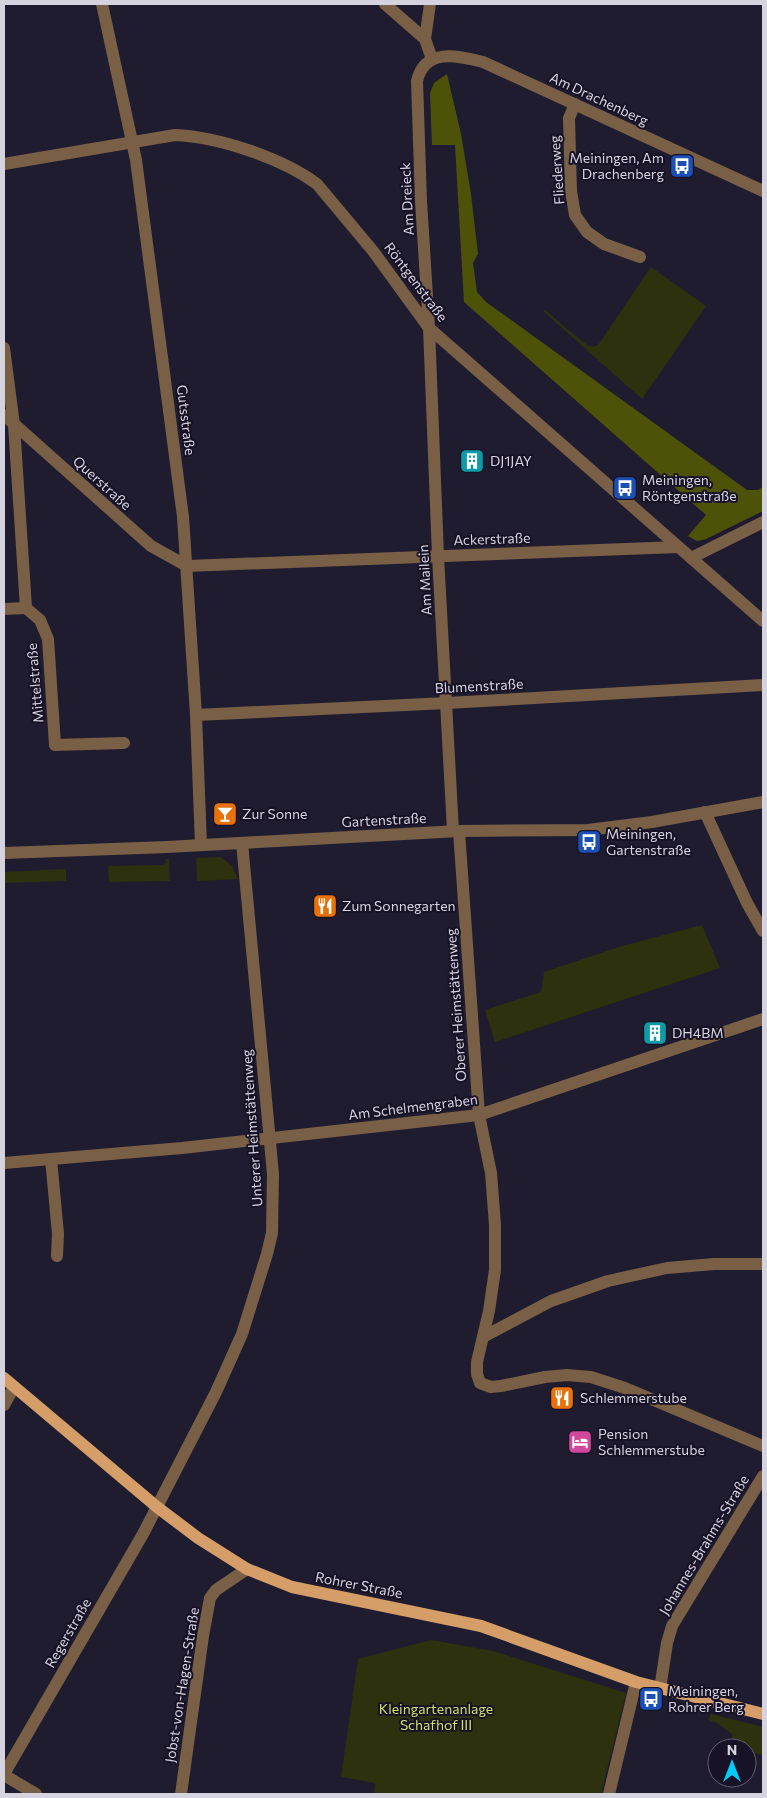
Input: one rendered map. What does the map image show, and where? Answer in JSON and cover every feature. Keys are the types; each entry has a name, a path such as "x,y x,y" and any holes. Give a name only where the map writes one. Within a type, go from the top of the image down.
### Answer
{"main road":[{"name":"Rohrer Straße","path":"4,1378 157,1507 198,1538 247,1569 292,1586 481,1626 636,1682 763,1714"}],"street":[{"name":"Gutsstraße","path":"102,4 133,141 183,517 196,714 201,845"},
{"path":"385,4 425,39"},
{"path":"430,4 425,39 432,59"},
{"name":"Am Drachenberg","path":"432,59 454,56 483,62 763,191"},
{"name":"Am Dreieck","path":"429,328 421,201 417,88 418,75 423,65 432,59"},
{"name":"Fliederweg","path":"575,104 569,118 571,191 575,215 587,232 604,244 640,257"},
{"name":"Röntgenstraße","path":"4,164 175,135 199,137 226,144 282,163 306,176 317,184 373,251 429,328 763,621"},
{"name":"Am Mailein","path":"429,328 438,556 456,831"},
{"path":"4,348 14,425 26,608 4,609"},
{"name":"Querstraße","path":"4,415 151,546 187,566"},
{"path":"691,558 763,522"},
{"name":"Ackerstraße","path":"187,566 678,546"},
{"name":"Mittelstraße","path":"26,608 40,620 48,639 55,745 124,742"},
{"name":"Blumenstraße","path":"196,714 447,703 763,685"},
{"name":"Gartenstraße","path":"4,853 201,845 456,831 588,830 763,802"},
{"path":"706,812 747,903 763,931"},
{"name":"Oberer Heimstättenweg","path":"456,831 479,1116 491,1173 495,1225 495,1270 489,1311 477,1362 477,1374 480,1383 491,1387 544,1377 567,1375 591,1377 625,1388 763,1446"},
{"name":"Unterer Heimstättenweg","path":"157,1507 216,1392 242,1334 270,1243 274,1202 270,1137 242,843"},
{"name":"Am Schelmengraben","path":"4,1162 182,1148 270,1137 479,1116 763,1019"},
{"path":"51,1159 58,1234 57,1256"},
{"path":"483,1337 551,1301 608,1281 667,1268 714,1264 763,1264"},
{"path":"4,1405 14,1387"},
{"name":"Johannes-Brahms-Straße","path":"660,1689 667,1643 672,1626 763,1476"},
{"name":"Regerstraße","path":"4,1774 157,1507"},
{"name":"Jobst-von-Hagen-Straße","path":"181,1794 201,1646 210,1598 216,1590 247,1569"},
{"path":"609,1794 636,1682"},
{"path":"4,1774 36,1794"}],"green space":[{"path":"447,74 461,134 471,194 478,254 473,263 477,292 486,302 747,490 758,490 763,487 763,511 706,539 697,541 688,536 706,515 464,302 455,145 432,145 430,93 434,83"},
{"path":"651,267 706,306 642,399 543,311 545,310 587,345 598,345"},
{"path":"221,857 232,866 238,879 197,881 196,858"},
{"path":"166,859 169,859 170,881 109,882 108,866 164,865"},
{"path":"66,869 66,881 4,883 4,872"},
{"path":"702,925 720,968 495,1042 485,1010 541,992 544,972 622,946"},
{"name":"Kleingartenanlage Schafhof III","path":"431,1640 493,1651 626,1693 601,1794 374,1794 375,1783 341,1777 358,1659"},
{"path":"711,1714 763,1727 763,1756 757,1754 757,1738 733,1738 732,1734 717,1723 708,1720"}],"place":[{"name":"Meiningen, Am Drachenberg","path":"682,166"},
{"name":"DJ1JAY","path":"472,461"},
{"name":"Meiningen, Röntgenstraße","path":"625,488"},
{"name":"Zur Sonne","path":"225,814"},
{"name":"Meiningen, Gartenstraße","path":"589,842"},
{"name":"Zum Sonnegarten","path":"325,906"},
{"name":"DH4BM","path":"655,1033"},
{"name":"Schlemmerstube","path":"562,1398"},
{"name":"Pension Schlemmerstube","path":"580,1442"},
{"name":"Meiningen, Rohrer Berg","path":"651,1699"}]}
